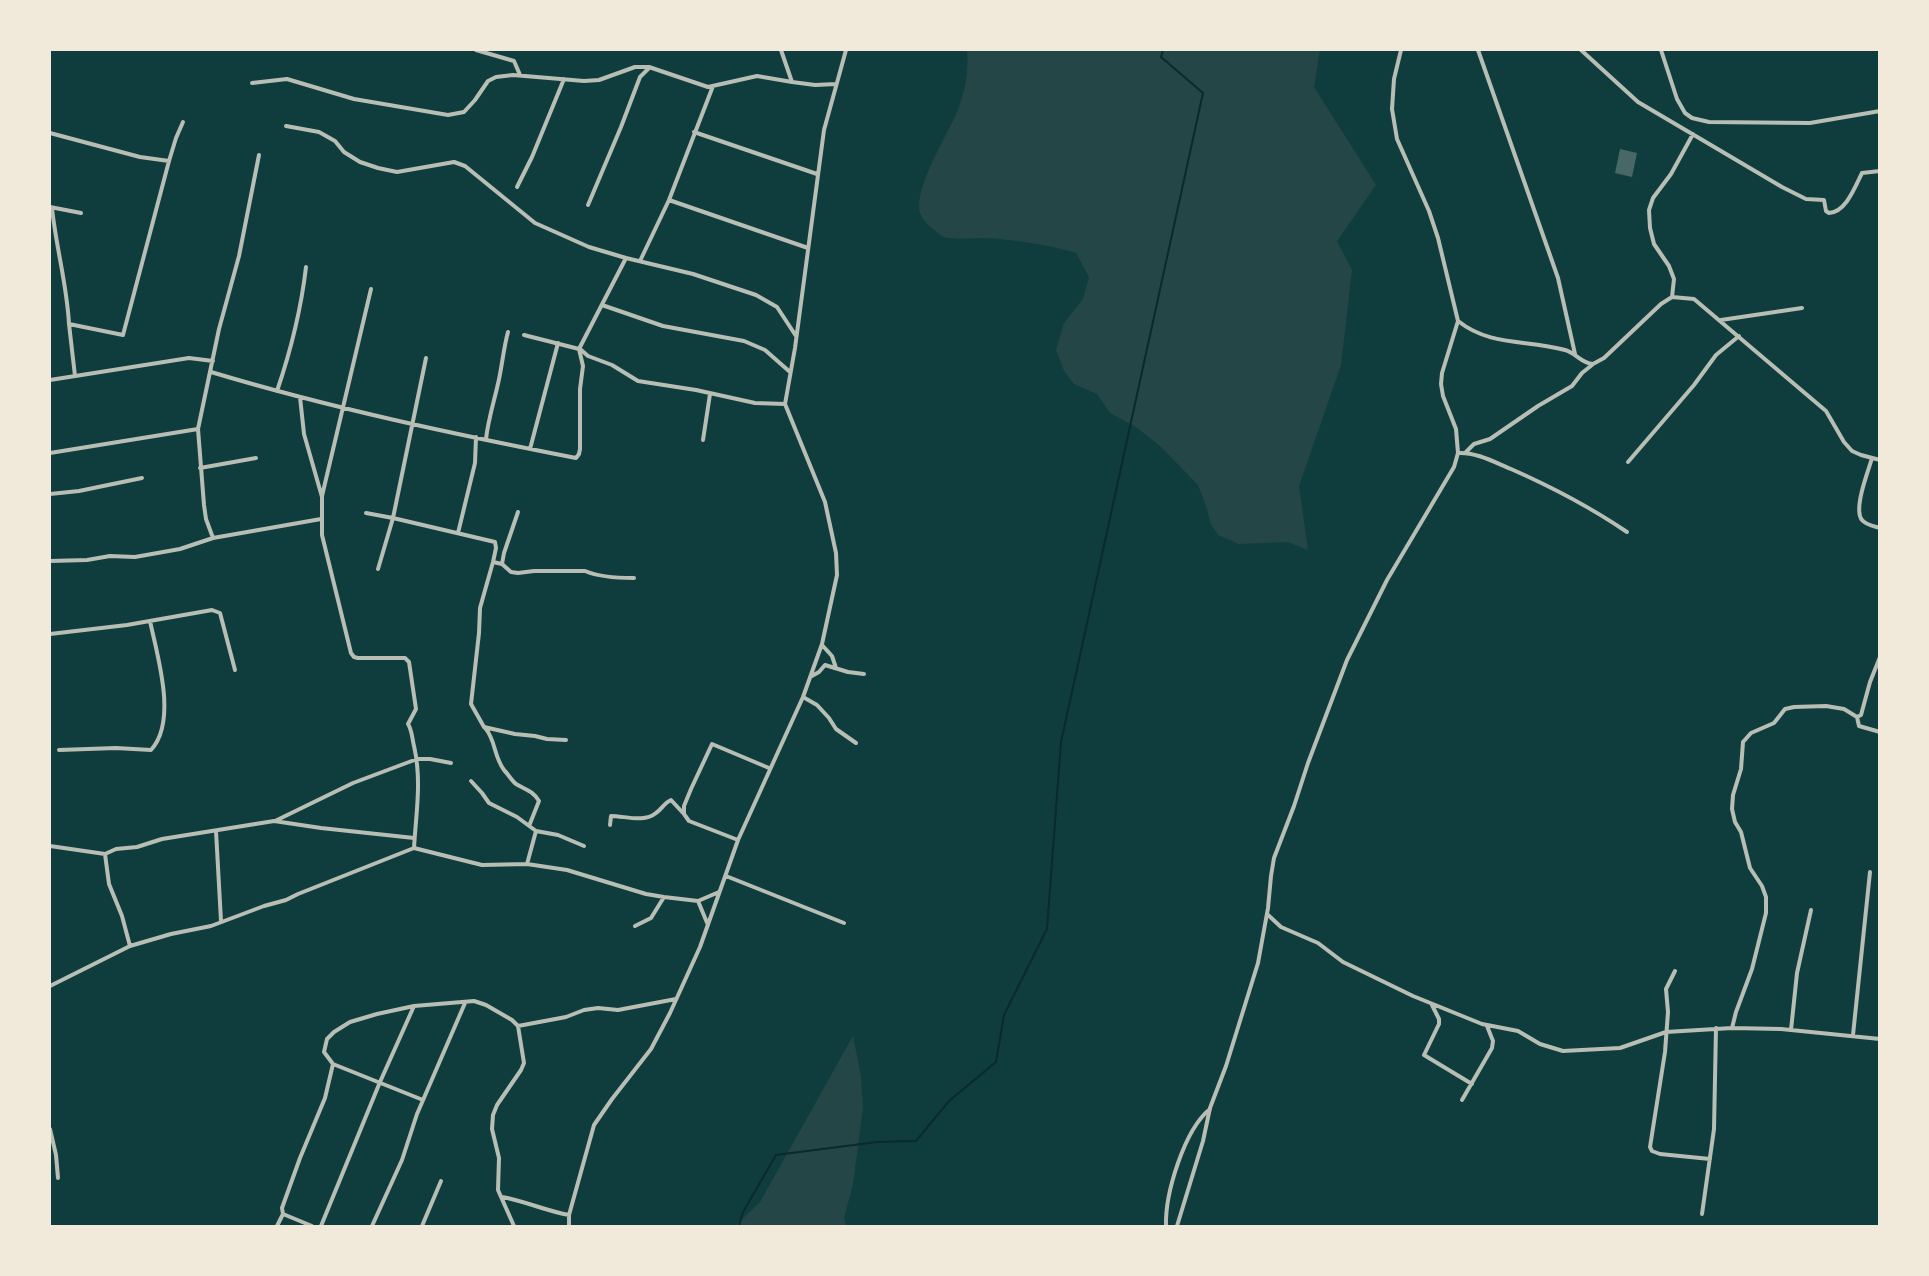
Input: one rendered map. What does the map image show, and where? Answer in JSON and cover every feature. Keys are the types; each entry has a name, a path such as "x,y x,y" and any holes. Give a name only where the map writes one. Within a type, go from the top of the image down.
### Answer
{"street":[{"path":"476,50 514,61 520,75"},
{"path":"781,50 792,82"},
{"path":"569,1227 569,1215 594,1125 651,1049 677,998 700,946 738,840 802,697 822,644 837,575 836,553 825,502 785,404 824,130 846,50"},
{"path":"1177,1227 1203,1142 1210,1108 1226,1066 1258,963 1274,858 1340,678 1387,580 1454,467 1458,453 1456,429 1443,396 1441,384 1442,373 1458,321 1438,238 1429,211 1397,139 1392,109 1394,79 1401,50"},
{"path":"1478,50 1558,278 1575,354"},
{"path":"1581,50 1638,102 1782,187 1806,199 1824,200 1826,211 1829,213 1837,211 1851,196 1862,173 1880,171"},
{"path":"1661,50 1677,99 1685,113 1692,118 1709,122 1810,123 1880,111"},
{"path":"252,83 287,79 354,99 448,115 464,112 489,81 496,77 520,75 599,80 635,67 649,67 699,85 713,86 757,76 815,85 836,84"},
{"path":"588,205 640,77 649,67"},
{"path":"517,186 532,157 564,79"},
{"path":"640,261 669,200 713,86"},
{"path":"69,324 123,335 169,162 183,122"},
{"path":"286,126 319,132 335,141 344,152 360,162 378,168 397,172 454,162 465,166 536,223 590,247 693,274 756,295 777,307 796,336"},
{"path":"694,132 817,174"},
{"path":"50,133 140,157 169,162"},
{"path":"1672,297 1674,279 1669,266 1654,244 1649,210 1653,198 1671,174 1693,134"},
{"path":"213,538 206,519 198,429 219,329 239,256 259,155"},
{"path":"669,200 808,248"},
{"path":"75,376 68,298 51,207 81,213"},
{"path":"211,372 300,397 411,424 578,457 583,366 579,349 626,258"},
{"path":"277,391 298,318 306,267"},
{"path":"371,289 322,497 322,535 351,653 358,658 405,658 410,662 416,709 408,724 417,759 419,803 414,848"},
{"path":"1466,452 1474,444 1490,439 1572,386 1582,373 1604,358 1661,304 1672,297 1694,298 1826,411 1844,442 1852,450 1860,455 1880,460"},
{"path":"602,305 663,326 744,341 765,350 791,372"},
{"path":"1720,320 1802,308"},
{"path":"1458,321 1471,331 1488,338 1555,347 1593,364"},
{"path":"486,439 489,414 508,332"},
{"path":"524,335 579,349 588,356 612,365 638,381 755,403 785,404"},
{"path":"1628,462 1694,385 1716,355 1739,336"},
{"path":"530,449 558,343"},
{"path":"50,380 189,358 213,361"},
{"path":"378,569 393,518 426,358"},
{"path":"703,440 710,394"},
{"path":"300,397 304,434 322,497"},
{"path":"50,453 198,429"},
{"path":"458,533 475,463 476,437"},
{"path":"1458,453 1466,452 1565,494 1627,532"},
{"path":"200,468 256,458"},
{"path":"1872,458 1858,507 1863,521 1880,528"},
{"path":"50,494 79,491 142,478"},
{"path":"502,564 518,512"},
{"path":"366,513 495,542 493,562 480,608 471,704 492,736 494,751 504,769 514,783 532,792 538,801 529,826"},
{"path":"50,561 87,560 110,556 135,557 180,549 213,538 321,519"},
{"path":"493,562 502,564 511,572 519,573 585,571 592,574 603,574 609,578 634,578"},
{"path":"50,634 150,621 207,610 216,611 222,617 235,670"},
{"path":"59,750 116,748 151,750 154,747 161,737 165,702 150,621"},
{"path":"822,644 832,656 836,668"},
{"path":"1857,717 1861,716 1869,682 1880,657"},
{"path":"810,678 825,665 864,674"},
{"path":"802,697 817,705 836,729 856,743"},
{"path":"1732,1028 1752,969 1766,914 1766,897 1762,886 1750,868 1741,832 1737,827 1732,809 1733,795 1741,769 1743,742 1751,733 1774,723 1785,710 1794,707 1826,706 1845,709 1857,717 1859,726 1880,732"},
{"path":"484,727 515,734 566,740"},
{"path":"684,814 684,806 712,744 769,768"},
{"path":"50,846 105,854 116,849 137,847 162,839 274,821 353,783 417,759 451,763"},
{"path":"471,782 489,802 517,817 536,831 584,846"},
{"path":"610,825 611,816 644,818 656,814 667,801 671,800 689,821 738,840"},
{"path":"274,821 414,838"},
{"path":"216,831 221,921"},
{"path":"527,864 536,831"},
{"path":"50,986 130,946 171,934 211,926 286,900 414,848 482,865 527,864 567,870 646,894 664,897 698,901 719,892"},
{"path":"105,854 109,884 122,916 130,946"},
{"path":"1853,1035 1870,872"},
{"path":"726,876 844,923"},
{"path":"635,926 651,918 664,897"},
{"path":"698,901 708,925"},
{"path":"1791,1030 1797,973 1811,910"},
{"path":"1267,914 1281,927 1318,943 1343,962 1431,1004 1487,1026 1518,1031 1540,1044 1563,1051 1620,1048 1666,1032 1716,1028 1791,1030 1880,1039"},
{"path":"1264,930 1273,921"},
{"path":"1675,971 1666,989 1668,1003 1663,1072 1650,1147 1652,1151 1660,1154 1710,1159"},
{"path":"518,1026 566,1017 584,1010 633,1008 677,998"},
{"path":"423,1100 333,1064 324,1052 327,1039 334,1032 359,1019 414,1006 474,1001 486,1005 518,1026 524,1063 497,1105 493,1115 492,1129 499,1158 498,1183 514,1227"},
{"path":"372,1227 402,1160 423,1100 465,1002"},
{"path":"1431,1004 1439,1019 1439,1024 1424,1055 1472,1084"},
{"path":"321,1227 380,1082 414,1006"},
{"path":"1462,1100 1493,1045 1487,1026"},
{"path":"1702,1214 1714,1129 1716,1028"},
{"path":"312,1227 284,1214 282,1208 325,1098 333,1064"},
{"path":"1166,1227 1168,1203 1181,1157 1200,1116 1210,1108"},
{"path":"50,1129 56,1155 58,1179"},
{"path":"422,1227 441,1182"},
{"path":"502,1197 569,1215"},
{"path":"277,1227 284,1214"}],"shaded area":[{"path":"967,50 1320,50 1314,87 1376,185 1337,241 1352,270 1341,365 1299,486 1308,550 1288,542 1239,544 1218,535 1211,524 1198,485 1160,446 1136,427 1110,413 1097,394 1074,384 1064,371 1056,350 1064,323 1083,299 1089,277 1076,253 1020,241 948,238 940,235 923,219 919,205 921,192 960,104 967,74"},
{"path":"853,1036 861,1076 863,1108 853,1184 844,1218 846,1226 735,1226 760,1202"}],"building":[{"path":"1620,149 1637,153 1632,177 1615,173"}],"waterway":[{"path":"739,1226 743,1212 776,1155 877,1142 916,1141 949,1101 996,1062 1004,1015 1047,929 1061,742 1203,93 1161,57 1163,50"}]}
